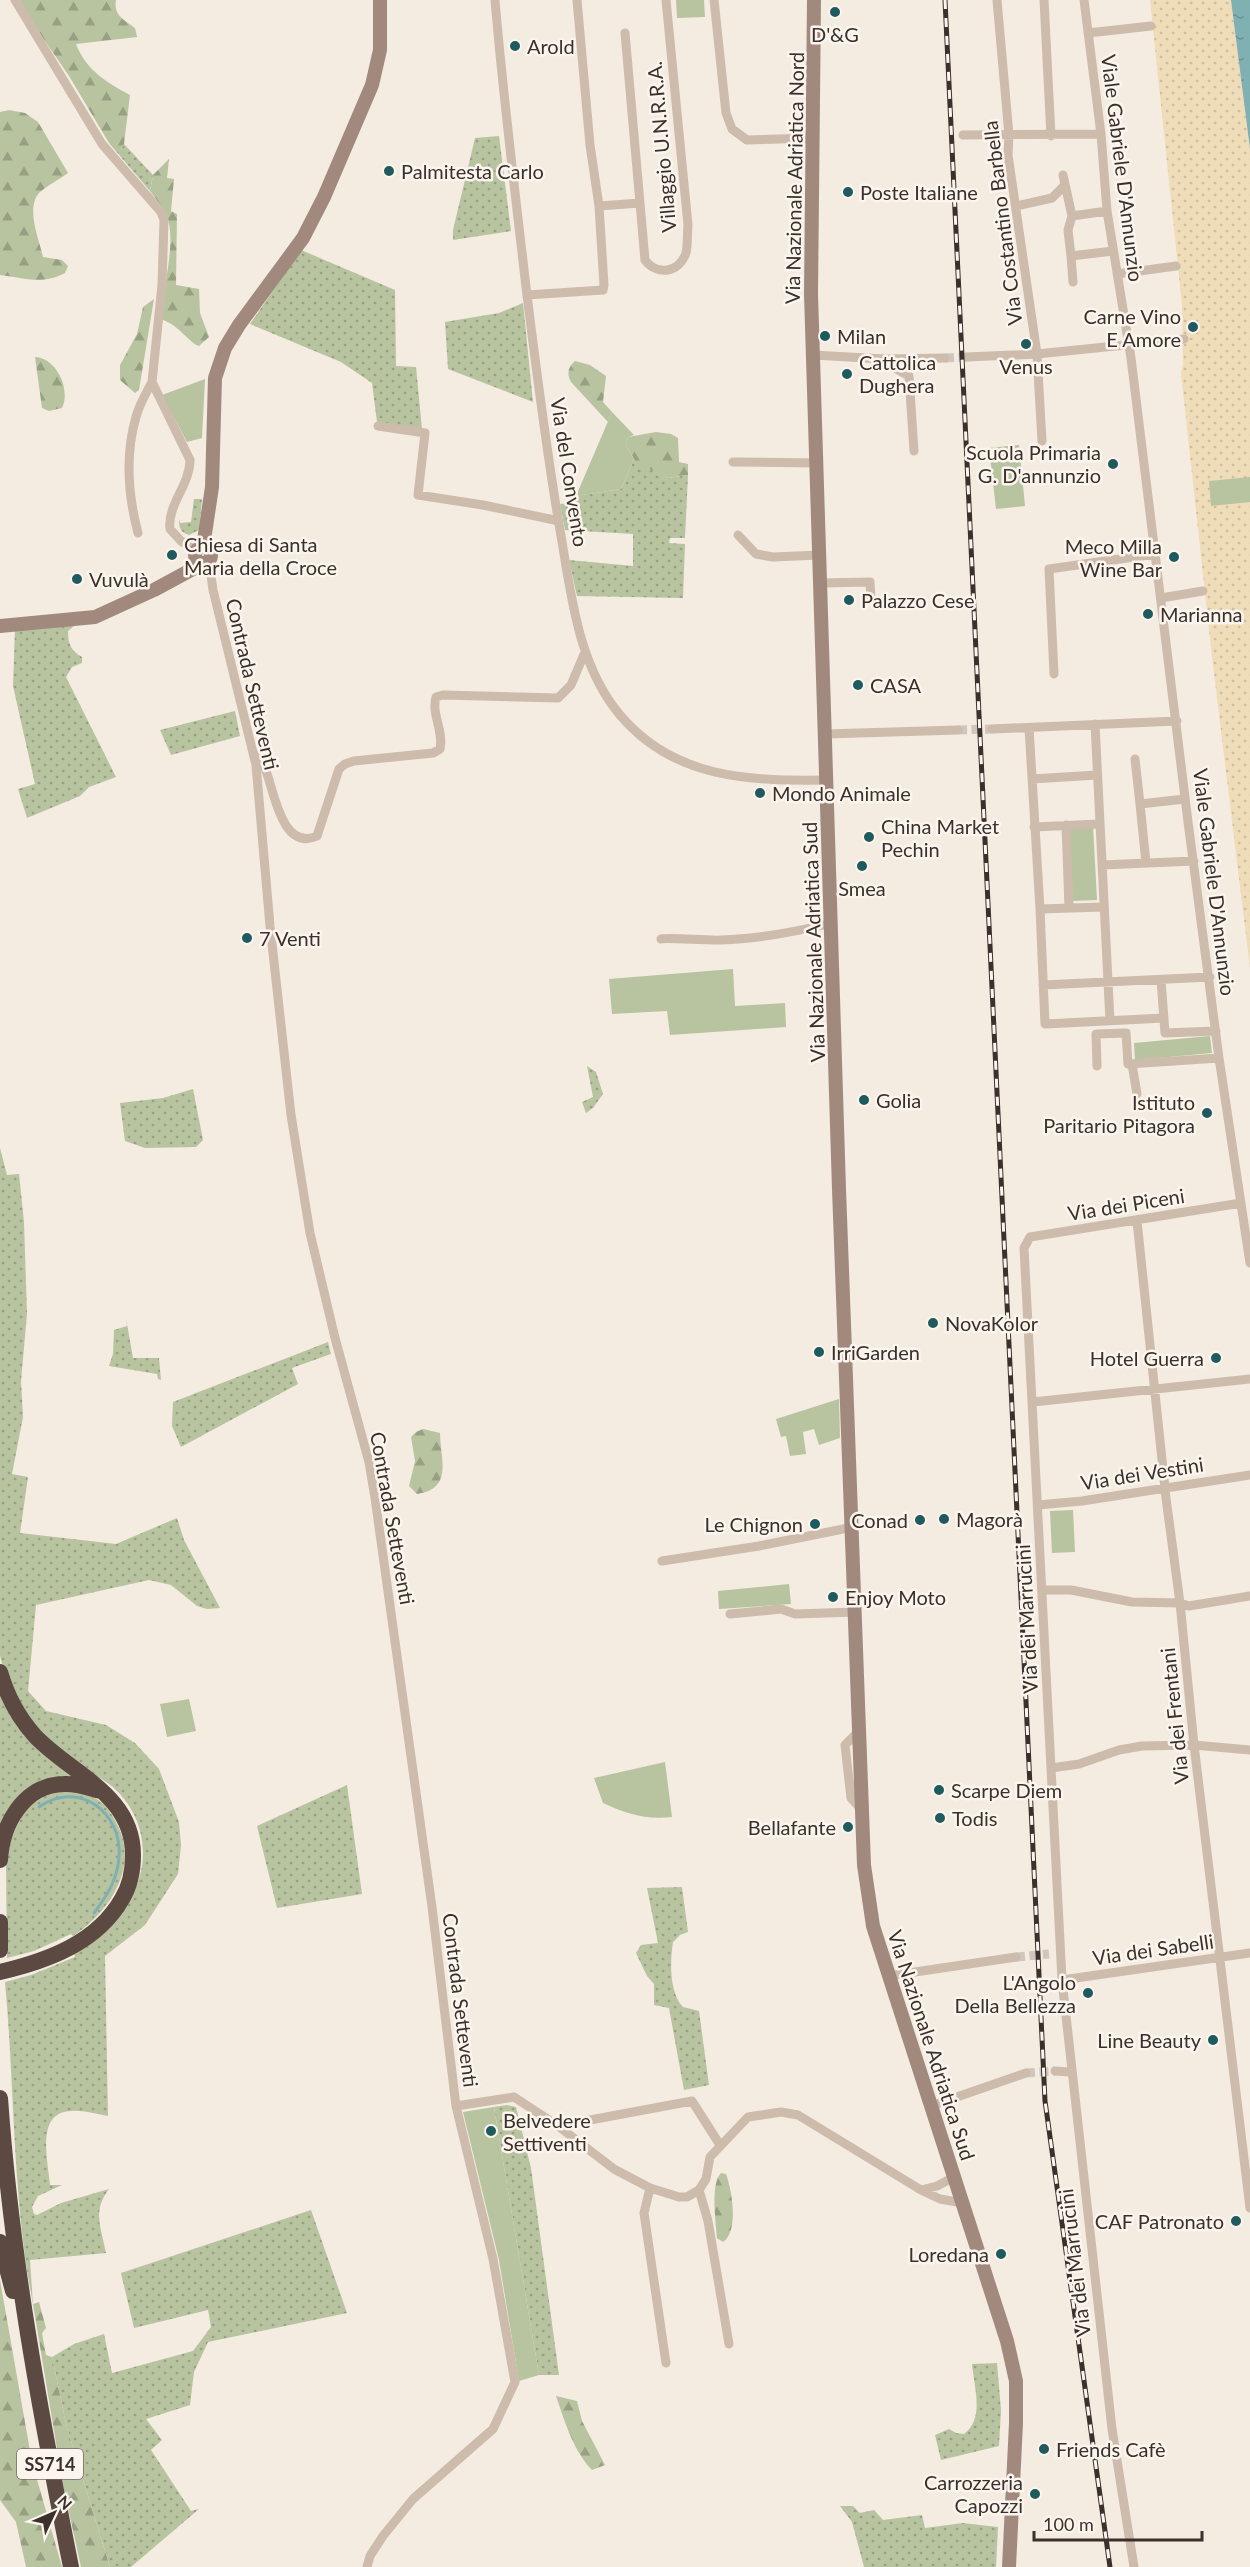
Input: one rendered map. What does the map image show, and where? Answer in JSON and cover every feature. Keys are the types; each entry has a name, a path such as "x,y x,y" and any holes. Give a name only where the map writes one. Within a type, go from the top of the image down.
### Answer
{"highway":[{"path":"0,1672 9,1697 36,1736 59,1758 92,1780 122,1812 131,1833 133,1858 132,1872 125,1893 114,1911 96,1930 70,1947 32,1964 0,1972"},
{"path":"0,1860 2,1840 7,1827 27,1798 49,1786 64,1784 102,1791"},
{"path":"0,1922 0,1950"},
{"name":"SS714","path":"0,2098 9,2198 32,2360 71,2567"},
{"path":"0,2242 32,2360"}],"main road":[{"path":"0,626 95,617 158,588 201,557 212,487 215,378 222,358 239,325 303,238 324,197 372,86 380,50 380,0"},
{"name":"Via Nazionale Adriatica Nord","path":"813,355 811,245 814,0"},
{"name":"Via Nazionale Adriatica Sud","path":"813,355 839,1190 866,1888 873,1926 888,1976 1007,2341 1016,2381 1009,2567"}],"street":[{"path":"15,0 102,144 161,212 164,220 162,285 152,382 136,415 128,456 132,510 138,533"},
{"name":"Via del Convento","path":"495,0 542,418 559,521 585,652 605,695 620,716 639,735 676,760 714,774 827,780"},
{"path":"527,295 603,290 599,206 590,145 577,0"},
{"name":"Villaggio U.N.R.R.A.","path":"625,33 645,260 656,270 662,272 673,269 686,252 688,225 666,0"},
{"path":"714,0 726,113 732,129 747,140 813,138"},
{"name":"Via Costantino Barbella","path":"996,0 1009,135 1008,155 1037,354 1042,441"},
{"path":"1044,0 1052,136"},
{"name":"Viale Gabriele D'Annunzio","path":"1084,0 1101,135 1107,211 1129,344 1219,1058 1250,1263"},
{"path":"1088,33 1151,26"},
{"path":"963,135 1101,135"},
{"path":"1063,175 1072,216 1068,230 1073,282"},
{"path":"1016,206 1052,198 1065,185"},
{"name":"Villaggio U.N.R.R.A.","path":"599,206 640,203"},
{"path":"1072,216 1107,211"},
{"path":"1071,256 1113,251"},
{"path":"1117,274 1176,266"},
{"path":"967,357 1037,354 1184,339"},
{"path":"813,355 891,359 945,358"},
{"path":"891,359 895,368 909,376 914,451"},
{"path":"152,382 189,460 189,473 170,516 170,530 181,542 201,557"},
{"path":"378,426 425,433 418,495 483,505 559,521"},
{"path":"733,462 817,463"},
{"path":"738,535 756,554 773,557 820,555"},
{"path":"1054,674 1049,569 1155,554"},
{"name":"Contrada Setteventi","path":"201,557 205,577 213,590 252,746 291,1115 312,1241 335,1338 369,1462 432,1907 456,2106 493,2259 514,2383 493,2428 413,2499 383,2536 370,2556 367,2567"},
{"path":"821,583 870,582 871,600"},
{"path":"1161,598 1203,591"},
{"path":"252,746 266,771 280,816 289,829 301,837 311,839 317,836 339,769 345,764 354,761 434,753 440,749 442,738 434,704 436,697 443,695 558,698 571,686 585,652"},
{"path":"992,729 1177,721"},
{"path":"1095,724 1110,1021"},
{"path":"1029,728 1041,909 1045,1024 1164,1018"},
{"path":"826,734 958,730"},
{"path":"1135,759 1146,863"},
{"path":"1032,779 1097,775"},
{"path":"1140,804 1185,799"},
{"path":"1035,826 1099,824"},
{"path":"1066,825 1069,908"},
{"path":"1102,865 1194,861"},
{"path":"1041,909 1103,907"},
{"path":"661,939 666,937 677,940 723,940 782,935 832,923"},
{"path":"1043,985 1210,976"},
{"path":"1161,980 1166,1034 1216,1031"},
{"path":"1097,1066 1096,1034 1126,1033 1128,1064 1219,1058"},
{"path":"1132,1064 1137,1094"},
{"name":"Via dei Piceni","path":"1024,1248 1030,1237 1241,1203"},
{"name":"Via dei Frentani","path":"1137,1221 1194,1745 1250,2208"},
{"name":"Via dei Marrucini","path":"1024,1248 1062,1980 1070,2072 1110,2417 1134,2567"},
{"path":"1033,1402 1250,1379"},
{"name":"Via dei Vestini","path":"1038,1505 1082,1502 1250,1475"},
{"path":"662,1561 759,1546 853,1527"},
{"path":"1043,1590 1071,1590 1132,1602 1189,1606 1250,1596"},
{"path":"730,1614 781,1609 795,1614 856,1612"},
{"path":"1051,1768 1079,1764 1127,1749 1194,1745 1250,1750"},
{"path":"1049,1954 1060,1953"},
{"name":"Via dei Sabelli","path":"1062,1980 1250,1953"},
{"path":"888,1976 1016,1958"},
{"path":"1055,2071 1070,2072"},
{"path":"930,2106 1026,2073"},
{"path":"456,2106 514,2097 558,2126 614,2169 650,2188 679,2197 687,2197 699,2190 706,2179 710,2157 748,2117 781,2112 798,2115 921,2190 940,2199 963,2203"},
{"path":"558,2126 692,2101 720,2145"},
{"path":"921,2190 937,2186 954,2177"},
{"path":"650,2188 644,2213 666,2363"},
{"path":"699,2190 708,2221 729,2344"}],"green space":[{"path":"20,0 116,0 118,13 123,20 135,28 137,37 76,44 91,68 130,95 124,144 121,149 114,149 109,143"},
{"path":"676,0 704,0 705,17 677,18"},
{"path":"9,110 25,113 38,122 68,173 40,192 36,198 33,214 43,257 62,260 68,266 65,273 57,277 33,280 0,275 0,112"},
{"path":"499,136 511,231 453,240 453,230 475,138"},
{"path":"124,144 153,175 150,191 114,149 121,149"},
{"path":"169,159 167,178 174,179 171,211 177,214 176,285 199,289 200,313 209,337 199,346 161,317 170,251 169,225 166,214 150,191 153,175"},
{"path":"301,250 395,290 396,366 416,367 422,429 377,422 372,383 341,362 250,324"},
{"path":"154,299 139,390 135,393 120,380 120,365 137,334 143,307"},
{"path":"523,303 533,402 448,369 445,322 499,313"},
{"path":"35,357 50,363 60,376 65,393 62,408 49,411 42,408"},
{"path":"575,361 590,365 606,376 603,402 612,412 608,422 571,382 569,371"},
{"path":"205,379 202,438 187,442 162,395"},
{"path":"612,412 634,435 628,437 626,446 634,459 621,489 576,496"},
{"path":"656,432 671,434 678,438 679,462 688,464 688,475 668,478 636,462 626,446 628,437"},
{"path":"1019,445 1025,506 996,509 989,448"},
{"path":"634,459 668,478 688,475 685,538 670,538 669,543 685,544 683,598 577,596 569,560 633,566 633,534 565,530 560,504 573,503 576,496 621,489"},
{"path":"1250,477 1250,502 1211,506 1209,481"},
{"path":"194,499 202,499 199,530 189,535 181,529 179,519 180,523 191,522"},
{"path":"75,625 68,631 69,640 73,650 82,657 82,663 72,667 66,677 116,777 89,787 80,796 27,818 18,789 35,784 13,686 15,629"},
{"path":"235,711 240,736 171,755 160,730"},
{"path":"1093,826 1097,900 1072,901 1068,827"},
{"path":"733,969 735,1006 785,1003 786,1027 670,1035 667,1011 612,1014 609,979"},
{"path":"1210,1036 1212,1053 1135,1060 1134,1043"},
{"path":"587,1066 596,1072 603,1094 593,1108 586,1113 582,1102 593,1097"},
{"path":"193,1089 203,1140 196,1147 145,1148 125,1141 120,1103 163,1098"},
{"path":"0,1148 7,1175 19,1174 24,1222 27,1314 21,1381 23,1417 12,1474 28,1477 20,1533 116,1544 177,1518 184,1540 220,1608 207,1609 197,1606 171,1585 149,1580 36,1605 28,1691 46,1711 106,1725 135,1743 159,1769 179,1822 181,1845 178,1874 145,1925 105,1956 108,2116 71,2111 60,2113 52,2120 46,2139 50,2185 62,2185 38,2196 32,2207 34,2214 37,2215 61,2203 109,2189 99,2212 106,2253 30,2260 33,2304 21,2224 5,1982 31,1975 75,1957 74,1953 112,1919 130,1899 137,1884 143,1853 138,1823 131,1808 109,1784 63,1753 38,1728 15,1694 0,1656"},
{"path":"126,1318 133,1358 159,1358 161,1380 158,1379 157,1374 109,1366 113,1354 114,1330 127,1326"},
{"path":"328,1342 331,1354 292,1368 298,1384 181,1447 172,1426 173,1402"},
{"path":"839,1399 840,1438 819,1445 814,1429 803,1432 806,1454 790,1456 786,1436 781,1437 776,1419"},
{"path":"423,1429 440,1433 442,1471 441,1479 436,1486 429,1491 417,1494 409,1486 415,1461 411,1437"},
{"path":"1073,1510 1075,1552 1052,1553 1050,1511"},
{"path":"789,1584 791,1604 719,1609 718,1591"},
{"path":"0,1690 76,1780 55,1779 0,1831"},
{"path":"189,1699 196,1731 167,1737 160,1704"},
{"path":"665,1762 672,1817 654,1818 637,1815 603,1803 594,1778"},
{"path":"347,1785 362,1894 277,1908 257,1826"},
{"path":"68,1790 95,1798 103,1803 111,1814 124,1842 125,1858 122,1874 108,1902 98,1915 73,1936 71,1934 34,1951 7,1958 8,1844 26,1808 50,1793"},
{"path":"682,1887 688,1932 680,1935 673,1942 671,1958 673,1985 678,2001 683,2007 699,2011 709,2085 684,2090 669,2008 654,2005 654,1984 647,1976 636,1953 641,1945 658,1943 647,1888"},
{"path":"507,2105 516,2107 531,2168 559,2375 539,2375 494,2107"},
{"path":"494,2107 539,2375 519,2381 499,2260 463,2112"},
{"path":"721,2173 726,2174 733,2210 731,2229 723,2242 717,2238 714,2204 716,2186"},
{"path":"311,2210 347,2313 208,2342 194,2372 190,2405 146,2419 162,2440 151,2450 191,2511 199,2509 131,2567 110,2567 67,2428 52,2357 74,2344 104,2334 112,2373 193,2351 211,2327 208,2310 134,2328 121,2273"},
{"path":"0,2280 32,2462 62,2567 26,2567 16,2522 0,2500"},
{"path":"39,2302 46,2328 42,2333 46,2355 52,2357 67,2428 110,2567 81,2567 63,2485 33,2304"},
{"path":"997,2363 1001,2410 999,2446 941,2460 935,2435 949,2429 964,2434 974,2420 977,2402 972,2364"},
{"path":"556,2396 577,2401 582,2421 605,2465 592,2470 585,2462 570,2435"},
{"path":"840,2506 853,2506 860,2513 874,2510 883,2520 922,2515 925,2528 963,2523 998,2527 996,2567 864,2567 852,2522"}],"sand":[{"path":"1150,0 1231,0 1250,149 1250,968 1212,657 1181,373 1183,364 1182,305"}],"water":[{"path":"1231,0 1250,0 1250,149"}],"waterway":[{"path":"39,1807 54,1799 69,1797 83,1799 106,1814 114,1827 118,1841 118,1866 111,1887 94,1913"}],"tunnel":[{"path":"945,358 967,357"},
{"path":"958,730 992,729"},
{"path":"1016,1957 1049,1954"},
{"path":"1026,2073 1055,2071"}],"railway":[{"path":"945,0 1045,2101 1110,2567"}],"place":[{"name":"D'&G","path":"835,12"},
{"name":"Arold","path":"515,46"},
{"name":"Palmitesta Carlo","path":"389,171"},
{"name":"Poste Italiane","path":"848,192"},
{"name":"Carne Vino E Amore","path":"1193,327"},
{"name":"Milan","path":"825,336"},
{"name":"Venus","path":"1026,344"},
{"name":"Cattolica Dughera","path":"847,374"},
{"name":"Scuola Primaria G. D'annunzio","path":"1113,464"},
{"name":"Chiesa di Santa Maria della Croce","path":"172,555"},
{"name":"Meco Milla Wine Bar","path":"1174,557"},
{"name":"Vuvulà","path":"77,579"},
{"name":"Palazzo Cese","path":"849,600"},
{"name":"Marianna","path":"1148,614"},
{"name":"CASA","path":"858,685"},
{"name":"Mondo Animale","path":"760,793"},
{"name":"China Market Pechin","path":"869,837"},
{"name":"Smea","path":"862,866"},
{"name":"7 Venti","path":"247,938"},
{"name":"Golia","path":"864,1100"},
{"name":"Istituto Paritario Pitagora","path":"1207,1113"},
{"name":"NovaKolor","path":"933,1323"},
{"name":"IrriGarden","path":"819,1352"},
{"name":"Hotel Guerra","path":"1216,1358"},
{"name":"Magorà","path":"944,1519"},
{"name":"Conad","path":"920,1520"},
{"name":"Le Chignon","path":"815,1524"},
{"name":"Enjoy Moto","path":"833,1597"},
{"name":"Scarpe Diem","path":"939,1790"},
{"name":"Todis","path":"940,1818"},
{"name":"Bellafante","path":"848,1827"},
{"name":"L'Angolo Della Bellezza","path":"1088,1993"},
{"name":"Line Beauty","path":"1213,2040"},
{"name":"Belvedere Settiventi","path":"491,2131"},
{"name":"CAF Patronato","path":"1236,2221"},
{"name":"Loredana","path":"1001,2254"},
{"name":"Friends Cafè","path":"1044,2449"},
{"name":"Carrozzeria Capozzi","path":"1035,2494"}]}
